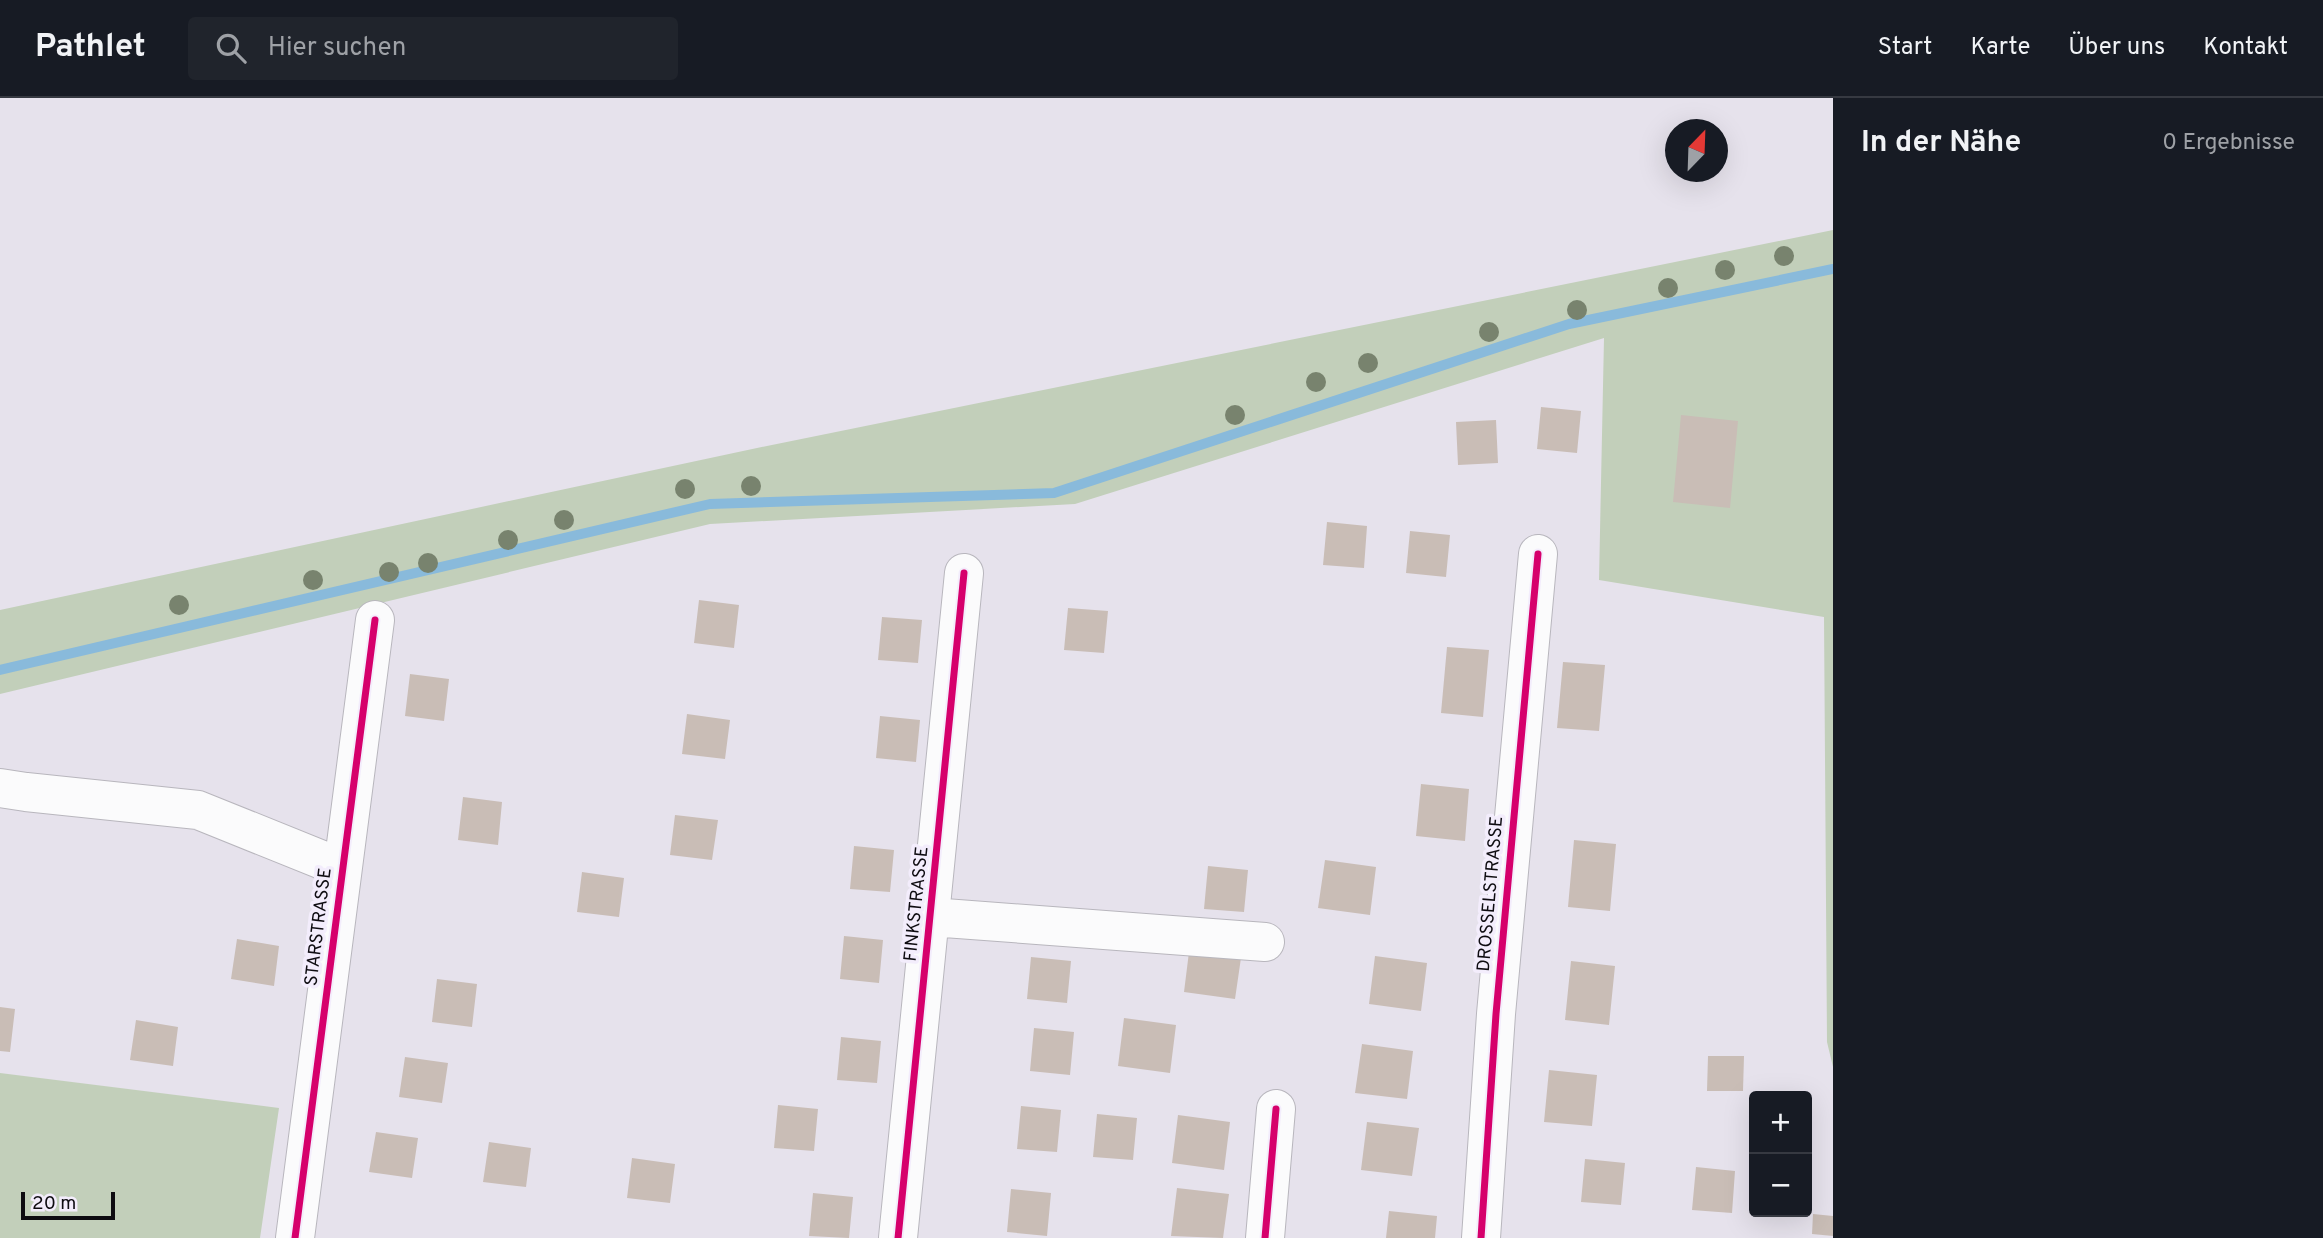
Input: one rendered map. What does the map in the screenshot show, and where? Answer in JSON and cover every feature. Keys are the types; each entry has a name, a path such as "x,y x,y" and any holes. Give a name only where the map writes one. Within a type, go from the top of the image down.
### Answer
{"street":[{"name":"DROSSELSTRASSE","path":"1481,1238 1496,1013 1538,554"},
{"name":"FINKSTRASSE","path":"898,1238 932,917 964,573"},
{"name":"STARSTRASSE","path":"295,1238 375,620"},
{"path":"0,788 198,810 342,868"},
{"path":"932,917 1265,942"},
{"path":"1265,1238 1276,1109"}],"green space":[{"path":"1833,230 1833,1067 1827,1042 1824,617 1599,580 1604,338 1075,504 710,524 0,694 0,610 757,448"},
{"path":"0,1073 279,1108 260,1238 0,1238"}],"building":[{"path":"1541,407 1581,411 1577,453 1537,449"},
{"path":"1681,415 1738,421 1730,508 1673,502"},
{"path":"1496,420 1498,463 1458,465 1456,422"},
{"path":"1327,522 1367,526 1364,568 1323,565"},
{"path":"1410,531 1450,535 1446,577 1406,573"},
{"path":"699,600 739,605 734,648 694,643"},
{"path":"1068,608 1108,611 1104,653 1064,650"},
{"path":"882,617 922,620 918,663 878,660"},
{"path":"1447,647 1489,650 1483,717 1441,713"},
{"path":"1563,662 1605,665 1599,731 1557,728"},
{"path":"410,674 449,679 444,721 405,716"},
{"path":"687,714 730,720 725,759 682,754"},
{"path":"880,716 920,720 916,762 876,758"},
{"path":"1421,784 1469,789 1465,841 1416,836"},
{"path":"463,797 502,802 498,845 458,840"},
{"path":"675,815 718,820 712,860 670,855"},
{"path":"1574,840 1616,844 1610,911 1568,907"},
{"path":"854,846 894,850 890,892 850,889"},
{"path":"1325,860 1376,867 1370,915 1318,908"},
{"path":"1208,866 1248,870 1244,912 1204,909"},
{"path":"582,872 624,878 619,917 577,912"},
{"path":"844,936 883,940 879,983 840,979"},
{"path":"237,939 279,946 274,986 231,979"},
{"path":"1190,944 1242,951 1235,999 1184,992"},
{"path":"1375,956 1427,963 1421,1011 1369,1004"},
{"path":"1031,957 1071,961 1067,1003 1027,999"},
{"path":"1571,961 1615,966 1609,1025 1565,1020"},
{"path":"437,979 477,984 472,1027 432,1022"},
{"path":"0,1007 15,1009 10,1052 0,1051"},
{"path":"1124,1018 1176,1025 1170,1073 1118,1066"},
{"path":"136,1020 178,1027 173,1066 130,1060"},
{"path":"1034,1028 1074,1032 1070,1075 1030,1071"},
{"path":"841,1037 881,1041 877,1083 837,1080"},
{"path":"1362,1044 1413,1051 1407,1099 1355,1093"},
{"path":"1708,1056 1744,1056 1743,1091 1707,1091"},
{"path":"405,1057 448,1063 442,1103 399,1097"},
{"path":"1549,1070 1597,1075 1592,1126 1544,1122"},
{"path":"778,1105 818,1109 814,1151 774,1148"},
{"path":"1021,1106 1061,1110 1057,1152 1017,1149"},
{"path":"1097,1114 1137,1118 1133,1160 1093,1157"},
{"path":"1178,1115 1230,1122 1224,1170 1172,1163"},
{"path":"1367,1122 1419,1128 1412,1176 1361,1170"},
{"path":"376,1132 418,1138 412,1178 369,1172"},
{"path":"489,1142 531,1148 526,1187 483,1182"},
{"path":"632,1158 675,1164 670,1203 627,1198"},
{"path":"1585,1159 1625,1163 1621,1205 1581,1202"},
{"path":"1696,1167 1735,1171 1732,1213 1692,1210"},
{"path":"1177,1188 1229,1194 1223,1238 1171,1236"},
{"path":"1011,1189 1051,1193 1047,1236 1007,1232"},
{"path":"813,1193 853,1197 849,1238 809,1236"},
{"path":"1389,1211 1437,1216 1435,1238 1386,1238"},
{"path":"1813,1214 1833,1216 1833,1236 1812,1234"}],"waterway":[{"path":"0,670 710,504 1054,493 1569,324 1833,269"}],"cycle path":[{"path":"1481,1238 1496,1014 1538,554"},
{"path":"898,1238 964,573"},
{"path":"295,1238 375,620"},
{"path":"1265,1238 1276,1109"}]}
